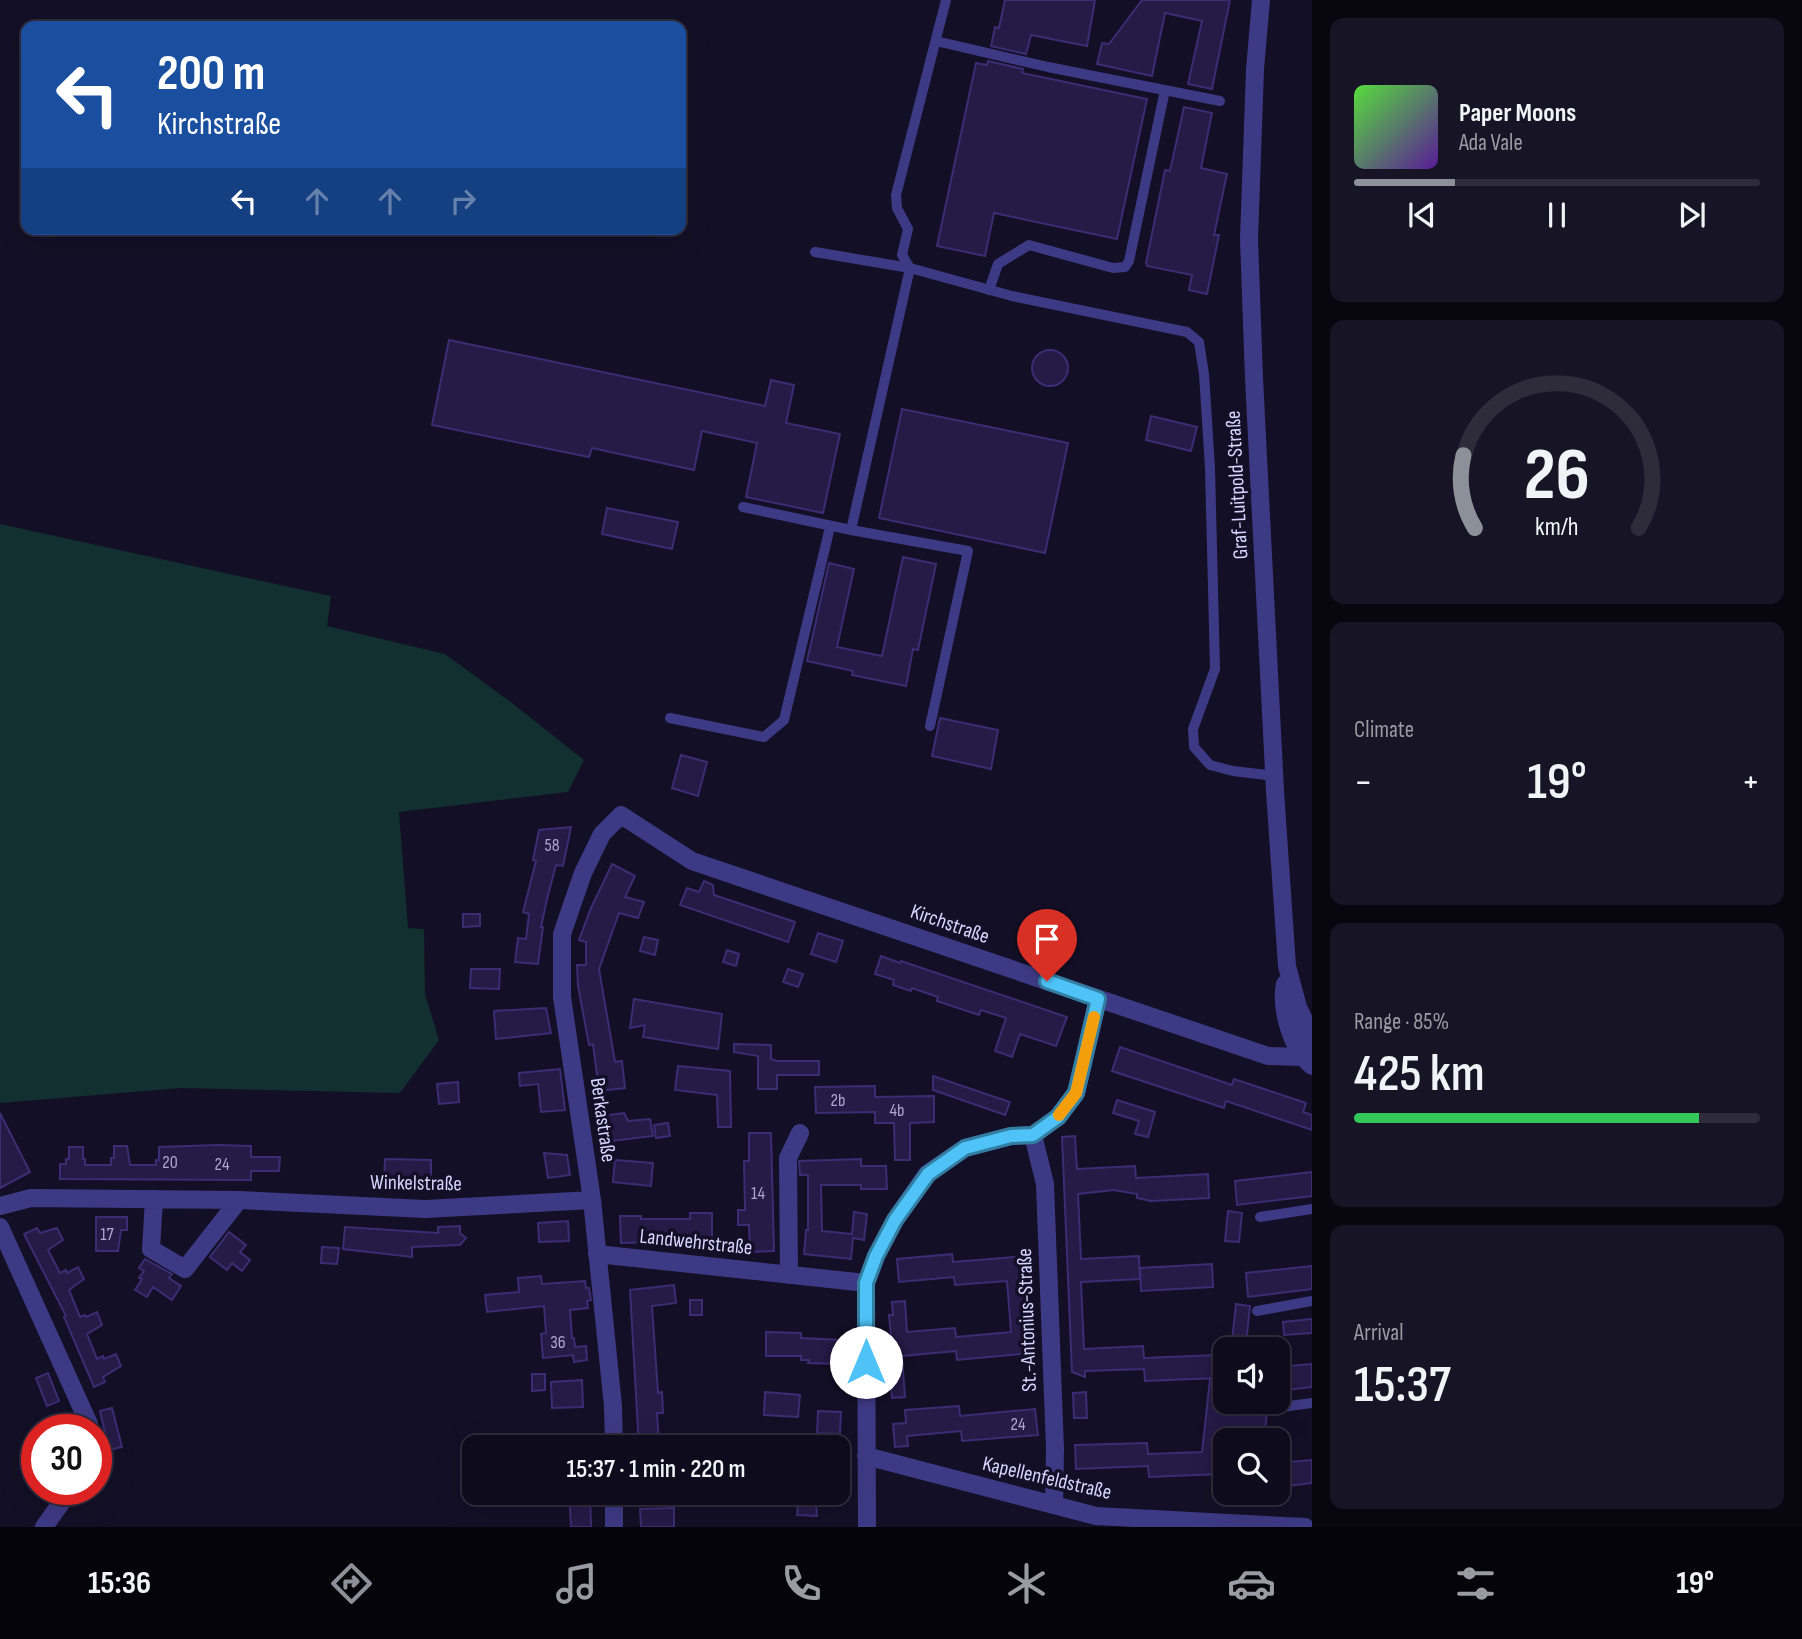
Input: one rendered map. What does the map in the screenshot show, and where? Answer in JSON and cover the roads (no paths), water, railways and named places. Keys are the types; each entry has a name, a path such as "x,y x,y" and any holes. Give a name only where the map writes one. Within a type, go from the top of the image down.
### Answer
{"street":[{"name":"Graf-Luitpold-Straße","path":"1261,0 1255,69 1250,239 1254,378 1287,966 1298,1007 1312,1037"},
{"name":"Kirchstraße","path":"621,815 692,861 1268,1056 1308,1057"},
{"name":"Berkastraße","path":"614,1435 592,1200 562,997 562,934 588,863 602,834 621,815"},
{"name":"Graf-Luitpold-Straße","path":"1287,966 1283,991 1286,1017 1308,1057"},
{"path":"867,1527 866,1283 876,1256 895,1220 928,1174 965,1148 1011,1136 1033,1135 1058,1117 1076,1093 1098,999"},
{"path":"789,1275 788,1158 800,1133"},
{"name":"St.-Antonius-Straße","path":"1033,1135 1045,1184 1055,1449 1054,1505"},
{"name":"Winkelstraße","path":"0,1206 31,1198 239,1199 425,1209 592,1200"},
{"path":"154,1199 151,1249 185,1269 239,1199"},
{"path":"0,1227 84,1414"},
{"name":"Landwehrstraße","path":"597,1254 866,1283"},
{"name":"Kapellenfeldstraße","path":"866,1456 1096,1516 1225,1526 1305,1527"},
{"path":"44,1527 60,1505"},
{"path":"614,1505 614,1527"}],"lane":[{"path":"851,530 910,268 902,255 908,229 897,208 896,195 946,0"},
{"path":"936,41 1220,101"},
{"path":"989,290 998,264 1029,245 1113,268 1125,267 1129,261 1165,90"},
{"path":"815,252 910,268 989,290 1187,332 1199,342 1204,374 1210,468 1215,669 1193,729 1194,747 1210,765 1275,776"},
{"path":"743,506 830,527 968,551 930,726"},
{"path":"670,718 764,737 784,720 830,527"},
{"path":"1260,1217 1312,1209"},
{"path":"1257,1311 1312,1301"},
{"path":"1290,1405 1312,1402"}]}
